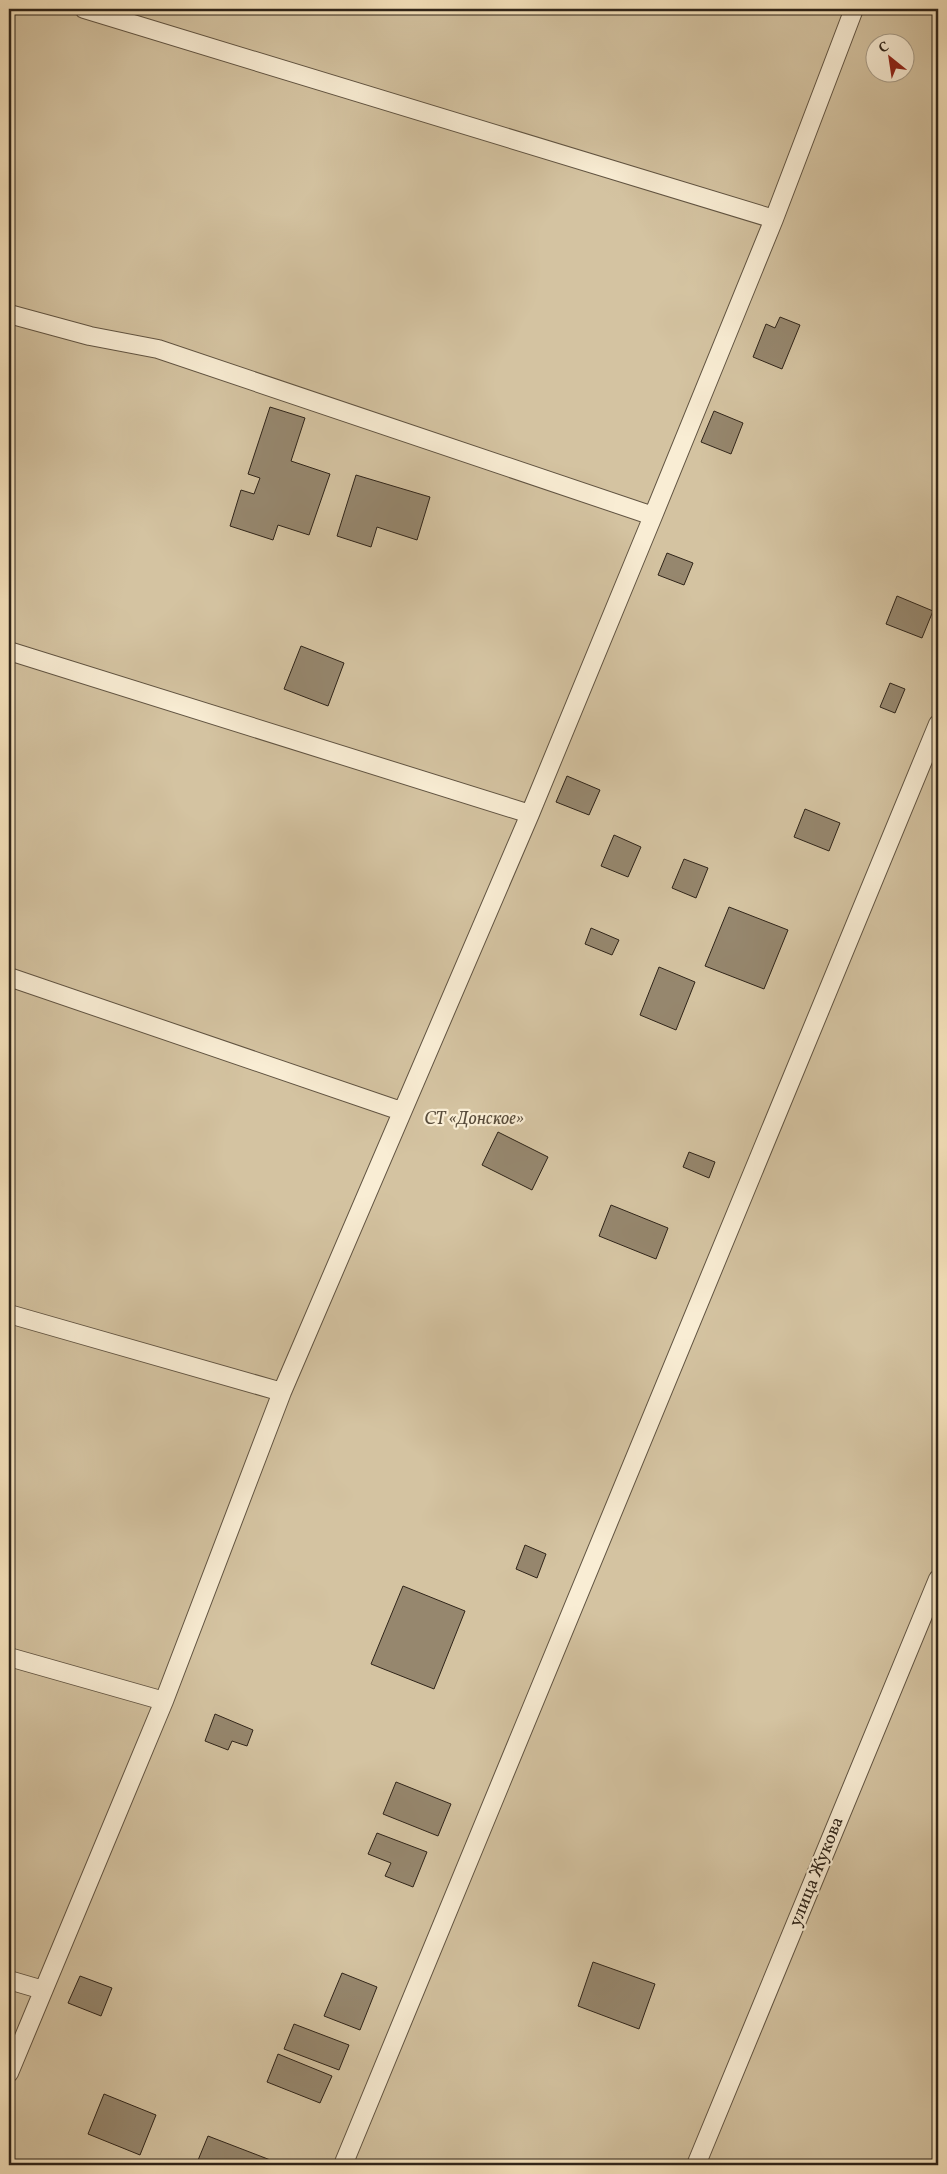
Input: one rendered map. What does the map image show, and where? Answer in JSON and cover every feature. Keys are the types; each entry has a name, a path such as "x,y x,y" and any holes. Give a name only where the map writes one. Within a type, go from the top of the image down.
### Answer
{"lane":[{"path":"84,9 774,219"},
{"path":"9,2073 164,1701 282,1392 530,814 774,219 854,9"},
{"path":"9,314 90,336 158,349 652,516"},
{"path":"9,651 530,814"},
{"path":"343,2165 938,724"},
{"path":"9,976 401,1111"},
{"path":"9,1314 282,1392"},
{"name":"улица Жукова","path":"696,2165 938,1579"},
{"path":"9,1656 164,1701"},
{"path":"9,1980 43,1990"}],"green space":[{"name":"СТ «Донское»","path":"9,9 938,9 938,2165 9,2165"}],"building":[{"path":"780,317 800,325 782,369 753,357 766,324 775,328"},
{"path":"270,407 305,418 291,461 330,474 309,535 278,525 273,540 230,526 241,490 254,494 260,478 248,474"},
{"path":"714,411 743,423 731,454 701,442"},
{"path":"356,475 430,497 417,540 377,527 371,547 337,536"},
{"path":"667,553 693,563 684,585 658,575"},
{"path":"897,596 933,611 922,638 886,624"},
{"path":"301,646 344,663 328,706 284,689"},
{"path":"890,683 905,689 895,713 880,707"},
{"path":"567,776 600,790 589,815 556,802"},
{"path":"805,809 840,823 829,851 794,837"},
{"path":"614,835 641,847 628,877 601,866"},
{"path":"684,859 708,868 696,898 672,888"},
{"path":"729,907 788,930 764,989 705,966"},
{"path":"591,928 619,940 612,955 585,944"},
{"path":"659,967 695,982 676,1030 640,1015"},
{"path":"498,1132 548,1157 532,1190 482,1165"},
{"path":"689,1152 715,1162 709,1178 683,1167"},
{"path":"611,1205 668,1228 656,1259 599,1236"},
{"path":"525,1545 546,1554 537,1578 516,1569"},
{"path":"403,1586 465,1611 434,1689 371,1664"},
{"path":"215,1714 253,1730 247,1746 232,1741 228,1750 205,1741"},
{"path":"396,1782 451,1804 438,1836 383,1814"},
{"path":"377,1833 427,1852 413,1887 385,1876 391,1863 368,1854"},
{"path":"593,1962 655,1984 639,2029 578,2006"},
{"path":"342,1973 377,1987 360,2030 324,2016"},
{"path":"80,1976 112,1988 101,2016 68,2003"},
{"path":"294,2024 349,2045 339,2070 284,2049"},
{"path":"278,2054 332,2076 320,2103 267,2082"},
{"path":"104,2094 156,2115 140,2155 88,2134"},
{"path":"208,2136 273,2161 271,2165 196,2165"}]}
